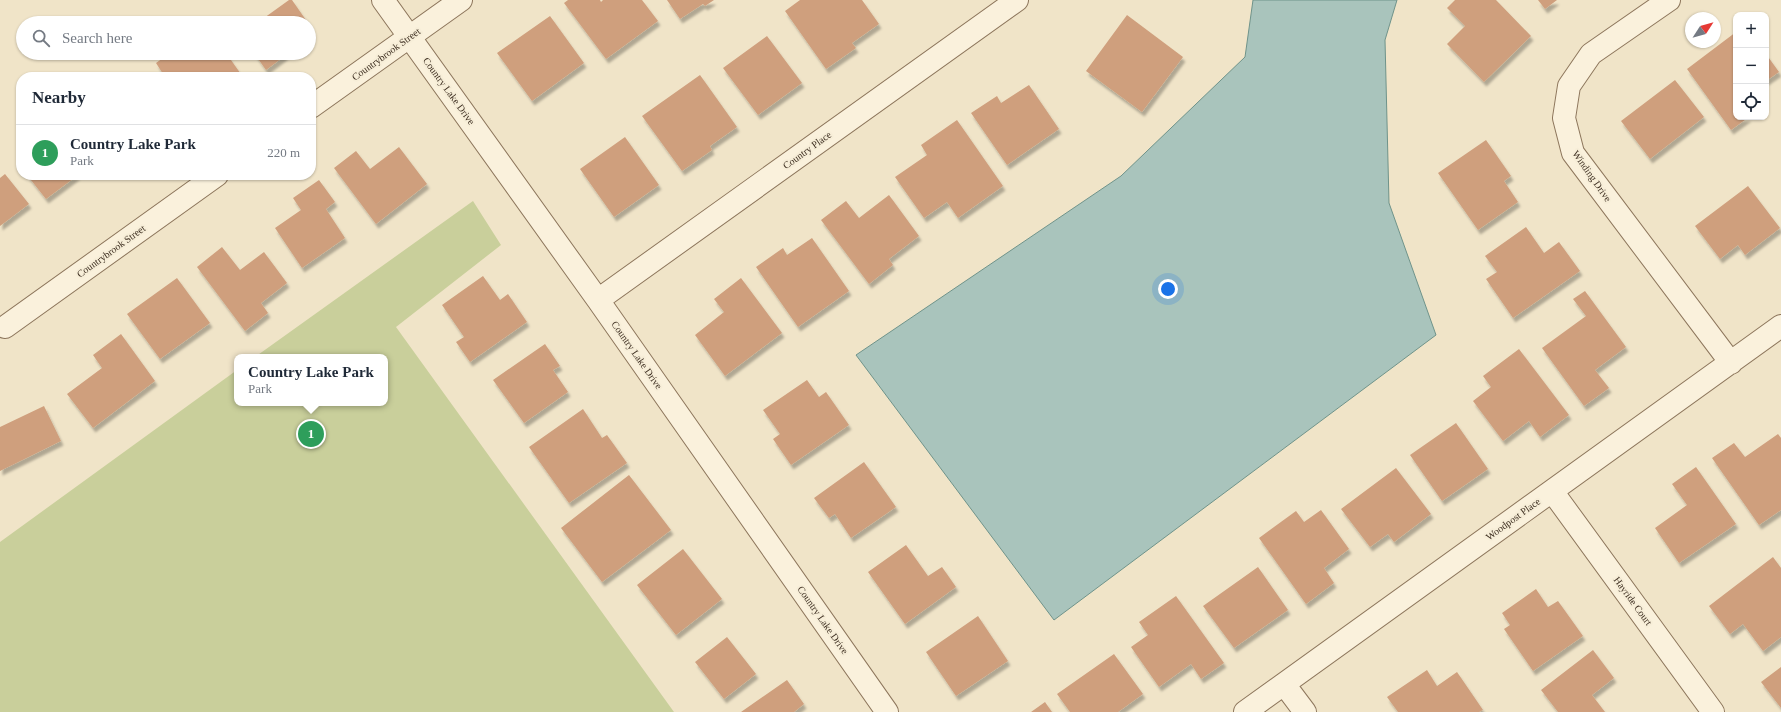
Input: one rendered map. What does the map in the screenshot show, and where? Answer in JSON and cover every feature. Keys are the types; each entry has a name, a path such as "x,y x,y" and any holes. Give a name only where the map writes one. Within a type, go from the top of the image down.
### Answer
{"street":[{"name":"Country Lake Drive","path":"383,0 598,300 887,712"},
{"name":"Countrybrook Street","path":"316,103 461,0"},
{"name":"Country Place","path":"598,300 1017,0"},
{"name":"Winding Drive","path":"1669,0 1591,54 1569,86 1564,118 1573,153 1730,363"},
{"name":"Countrybrook Street","path":"5,327 210,180"},
{"name":"Woodpost Place","path":"1245,712 1781,326"},
{"name":"Hayride Court","path":"1552,491 1713,712"},
{"path":"1284,684 1305,712"}],"green space":[{"path":"473,201 501,245 396,327 674,712 0,712 0,542 234,372 234,406 388,406 388,354 259,354"}],"water":[{"path":"1253,0 1397,0 1385,40 1389,203 1436,335 1054,620 856,355 1121,176 1245,57"}],"building":[{"path":"289,0 292,0 303,16 267,16"},
{"path":"568,0 600,0 601,2 603,0 642,0 658,21 606,59 564,3"},
{"path":"667,0 714,0 705,6 703,4 680,19"},
{"path":"800,0 862,0 879,24 852,43 856,48 826,69 785,11"},
{"path":"1455,0 1496,0 1531,36 1484,82 1447,44 1465,26 1447,8"},
{"path":"1538,0 1557,0 1545,9"},
{"path":"1127,15 1183,57 1142,112 1086,71"},
{"path":"550,16 584,63 532,101 497,53"},
{"path":"1733,34 1733,120 1745,120 1731,130 1687,69 1715,48 1721,48 1721,43"},
{"path":"767,36 802,83 758,115 723,68"},
{"path":"1769,58 1779,72 1769,79"},
{"path":"160,60 231,60 239,72 162,72 156,63"},
{"path":"259,60 279,60 266,70"},
{"path":"700,75 737,127 710,146 712,150 682,171 642,116"},
{"path":"1675,80 1704,117 1650,159 1621,121"},
{"path":"1029,85 1059,129 1007,165 971,113 997,96 1001,103"},
{"path":"957,120 1003,186 958,218 947,202 924,218 895,177 927,155 921,145"},
{"path":"625,137 659,185 614,217 580,169"},
{"path":"1486,140 1511,176 1504,181 1518,202 1478,230 1438,173"},
{"path":"399,147 427,184 376,224 334,168 356,151 370,169"},
{"path":"5,174 29,204 0,226 0,178"},
{"path":"31,180 71,180 46,199"},
{"path":"319,180 335,202 326,209 345,238 302,268 275,228 301,210 293,198"},
{"path":"1748,186 1780,228 1745,255 1738,245 1720,259 1695,226"},
{"path":"889,195 919,236 889,259 893,265 869,284 821,220 846,201 859,218"},
{"path":"1526,227 1544,253 1559,242 1580,271 1513,318 1486,279 1497,272 1485,256"},
{"path":"812,238 849,291 798,327 756,267 783,248 787,255"},
{"path":"222,247 240,270 264,252 287,283 261,303 268,313 245,331 197,267"},
{"path":"483,276 500,300 508,294 527,322 470,362 456,342 464,337 442,305"},
{"path":"177,278 210,323 160,359 127,314"},
{"path":"741,278 782,333 725,376 695,335 724,312 714,299"},
{"path":"1585,291 1626,347 1595,370 1609,388 1584,406 1542,348 1586,316 1573,299"},
{"path":"121,334 155,381 93,428 67,394 102,368 93,355"},
{"path":"545,344 560,366 553,370 568,392 524,423 493,380"},
{"path":"1519,349 1569,415 1540,437 1529,421 1503,441 1473,401 1491,387 1483,376"},
{"path":"807,380 819,397 826,392 849,425 791,465 773,439 780,434 763,410"},
{"path":"44,406 61,441 0,471 0,427"},
{"path":"583,409 602,438 607,435 627,463 569,503 529,447"},
{"path":"1456,423 1488,469 1442,501 1410,455"},
{"path":"1778,434 1781,438 1781,510 1759,525 1712,458 1734,443 1745,457"},
{"path":"864,462 896,507 851,538 835,514 829,518 814,498"},
{"path":"1696,467 1736,524 1679,563 1655,528 1687,505 1672,484"},
{"path":"1396,468 1431,514 1394,542 1388,534 1370,547 1341,509"},
{"path":"629,475 671,530 602,582 561,528"},
{"path":"1321,510 1349,549 1324,568 1334,583 1306,604 1259,538 1296,511 1304,522"},
{"path":"906,545 928,576 942,567 956,587 905,624 868,572"},
{"path":"683,549 722,599 676,635 637,585"},
{"path":"1773,557 1781,568 1781,637 1763,651 1743,624 1730,634 1709,606"},
{"path":"1258,567 1288,610 1234,648 1203,606"},
{"path":"1536,589 1548,607 1558,601 1583,636 1533,671 1504,629 1510,625 1502,613"},
{"path":"1176,596 1224,663 1201,679 1191,664 1159,687 1131,647 1148,635 1139,622"},
{"path":"978,616 1008,661 956,696 926,652"},
{"path":"727,637 756,674 724,699 695,662"},
{"path":"1593,650 1614,678 1592,695 1605,712 1558,712 1541,690"},
{"path":"1114,654 1143,694 1118,712 1070,712 1057,694"},
{"path":"1781,667 1781,708 1761,682"},
{"path":"1427,670 1437,686 1457,672 1483,710 1479,712 1398,712 1387,697"},
{"path":"787,680 804,704 794,712 741,712"},
{"path":"1045,702 1052,712 1031,712"}],"place":[{"name":"Country Lake Park","path":"311,434"}]}
